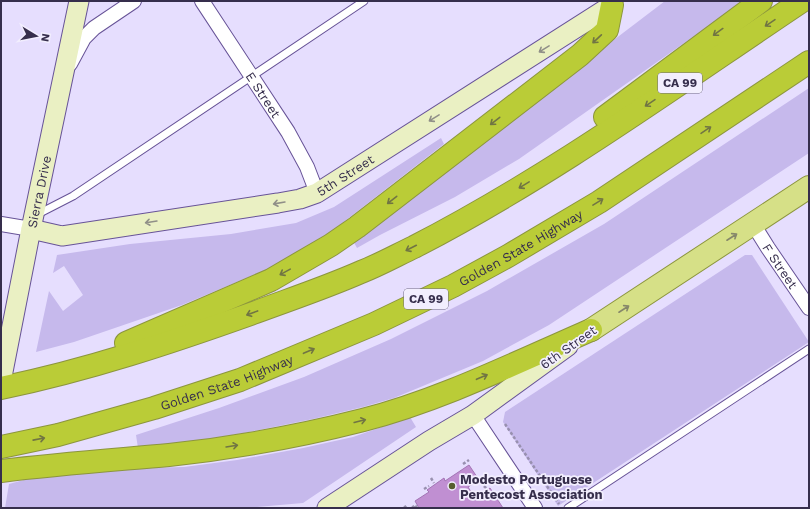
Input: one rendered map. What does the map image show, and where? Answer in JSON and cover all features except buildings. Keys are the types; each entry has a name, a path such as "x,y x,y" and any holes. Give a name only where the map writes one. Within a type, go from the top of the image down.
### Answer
{"highway":[{"path":"558,165 607,114 761,1"},
{"name":"CA 99","path":"1,388 38,380 153,348 362,272 415,246 493,204 558,165 802,1"},
{"path":"38,380 271,280 331,245 368,219 580,55 607,30 613,2"},
{"name":"Golden State Highway","path":"1,447 58,436 154,408 240,380 374,324 446,289 508,256 599,202 809,62"},
{"path":"1,471 194,452 288,437 363,420 411,405 480,378 591,330"}],"main road":[{"name":"6th Street","path":"591,330 809,187"}],"street":[{"name":"Sierra Drive","path":"1,382 32,223 79,1"},
{"path":"63,77 84,38 94,28 134,1"},
{"name":"E Street","path":"202,1 288,132 308,169 317,193"},
{"name":"5th Street","path":"32,223 62,236 278,203 300,199 317,193 613,2"},
{"path":"1,224 32,223"},
{"name":"F Street","path":"753,224 809,308"},
{"name":"6th Street","path":"327,508 429,441 473,415 591,330"},
{"path":"473,415 535,508"}],"lane":[{"path":"32,223 364,1"},
{"path":"568,508 809,349"}],"path":[{"path":"505,424 559,505"},
{"path":"463,464 469,460"},
{"path":"431,478 434,483"},
{"path":"424,489 429,486"},
{"path":"484,486 487,490"},
{"path":"404,508 407,505"},
{"path":"412,508 415,505 416,508"}],"shaded area":[{"path":"665,1 744,1 519,159 455,197 357,248 352,239"},
{"path":"809,88 809,153 549,325 483,361 394,398 363,407 244,433 171,445 138,448 136,435 219,408 304,377 391,339 487,291 604,224"},
{"path":"441,138 444,144 332,231 268,269 182,305 74,342 36,352 49,291 63,311 83,295 64,266 53,273 57,255 130,244 231,234 296,223 334,207"},
{"path":"745,255 752,255 809,342 558,506 503,422 505,412"},
{"path":"410,417 416,427 303,503 246,508 5,508 9,484 31,478 137,468 184,467 237,460 353,437"}],"place":[{"name":"Modesto Portuguese Pentecost Association","path":"452,486"}]}
